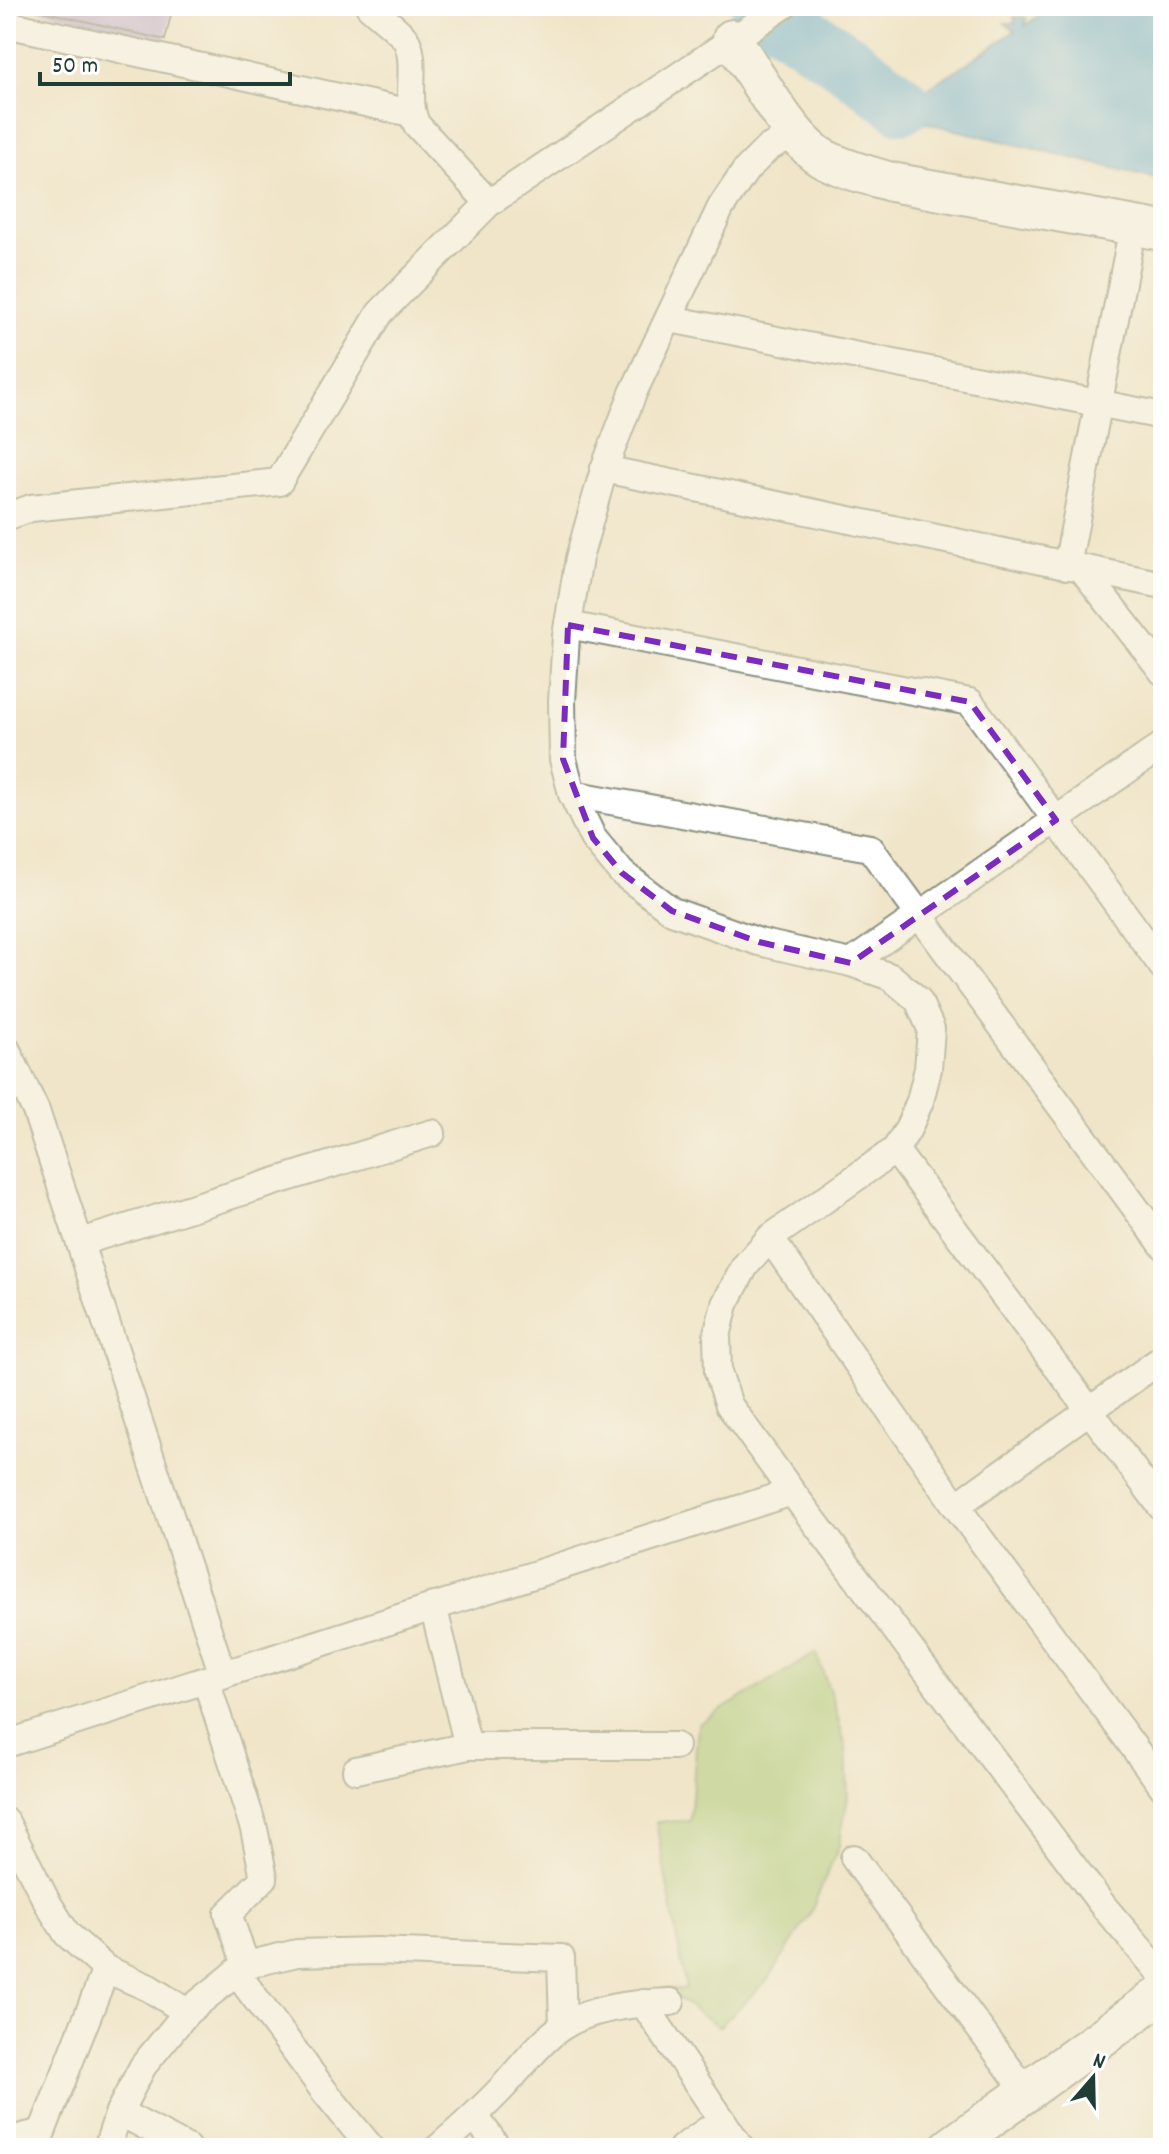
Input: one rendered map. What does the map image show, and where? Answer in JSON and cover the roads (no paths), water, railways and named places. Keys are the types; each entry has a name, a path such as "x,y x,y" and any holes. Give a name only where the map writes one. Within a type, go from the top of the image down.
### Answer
{"street":[{"path":"369,6 407,42 412,77 411,113 417,125 489,203"},
{"path":"6,517 31,508 279,482 380,313 489,203 783,6"},
{"path":"6,24 411,113"},
{"path":"732,39 795,133 821,156 847,168 891,182 1148,228 1099,403 1075,568 1163,672"},
{"path":"795,133 768,148 746,170 721,207 633,393 604,469 579,558 568,625 562,701 563,759 572,794 593,838 622,873 672,911 759,942 851,963 891,977 918,1000 931,1029 928,1069 920,1101 895,1150 770,1238 745,1266 725,1304 717,1336 718,1372 729,1405 792,1492 1094,1895 1163,1976"},
{"path":"670,319 1163,416"},
{"path":"604,469 1163,585"},
{"path":"568,625 970,702 1163,967"},
{"path":"851,963 1163,745"},
{"path":"572,794 870,848 1163,1245"},
{"path":"6,1048 36,1111 81,1242 215,1678 254,1829 264,1878 228,1914 241,1969 325,2092 371,2148"},
{"path":"81,1242 432,1133"},
{"path":"895,1150 1163,1509"},
{"path":"770,1238 956,1506 1163,1787"},
{"path":"956,1506 1163,1358"},
{"path":"6,1744 792,1492"},
{"path":"433,1606 468,1746"},
{"path":"356,1770 468,1746 675,1746"},
{"path":"6,1822 67,1934 106,1969 149,1988 187,2012"},
{"path":"854,1858 1027,2093"},
{"path":"107,2148 119,2112 143,2066 187,2012 241,1969 297,1953 376,1951 561,1958 563,2026"},
{"path":"6,2141 42,2132 106,1969"},
{"path":"949,2148 1163,1993"},
{"path":"438,2148 475,2116 539,2047 563,2026 594,2013 643,2003 671,2002"},
{"path":"643,2003 741,2148"},
{"path":"119,2112 187,2148"},
{"path":"475,2116 498,2148"},
{"path":"682,2148 722,2120"}],"water":[{"path":"1051,6 1163,6 1163,180 886,113 1015,31 1005,23 1015,23 1014,17 1027,18 1025,26"}],"waterway":[{"path":"760,6 846,62 902,104"}]}
